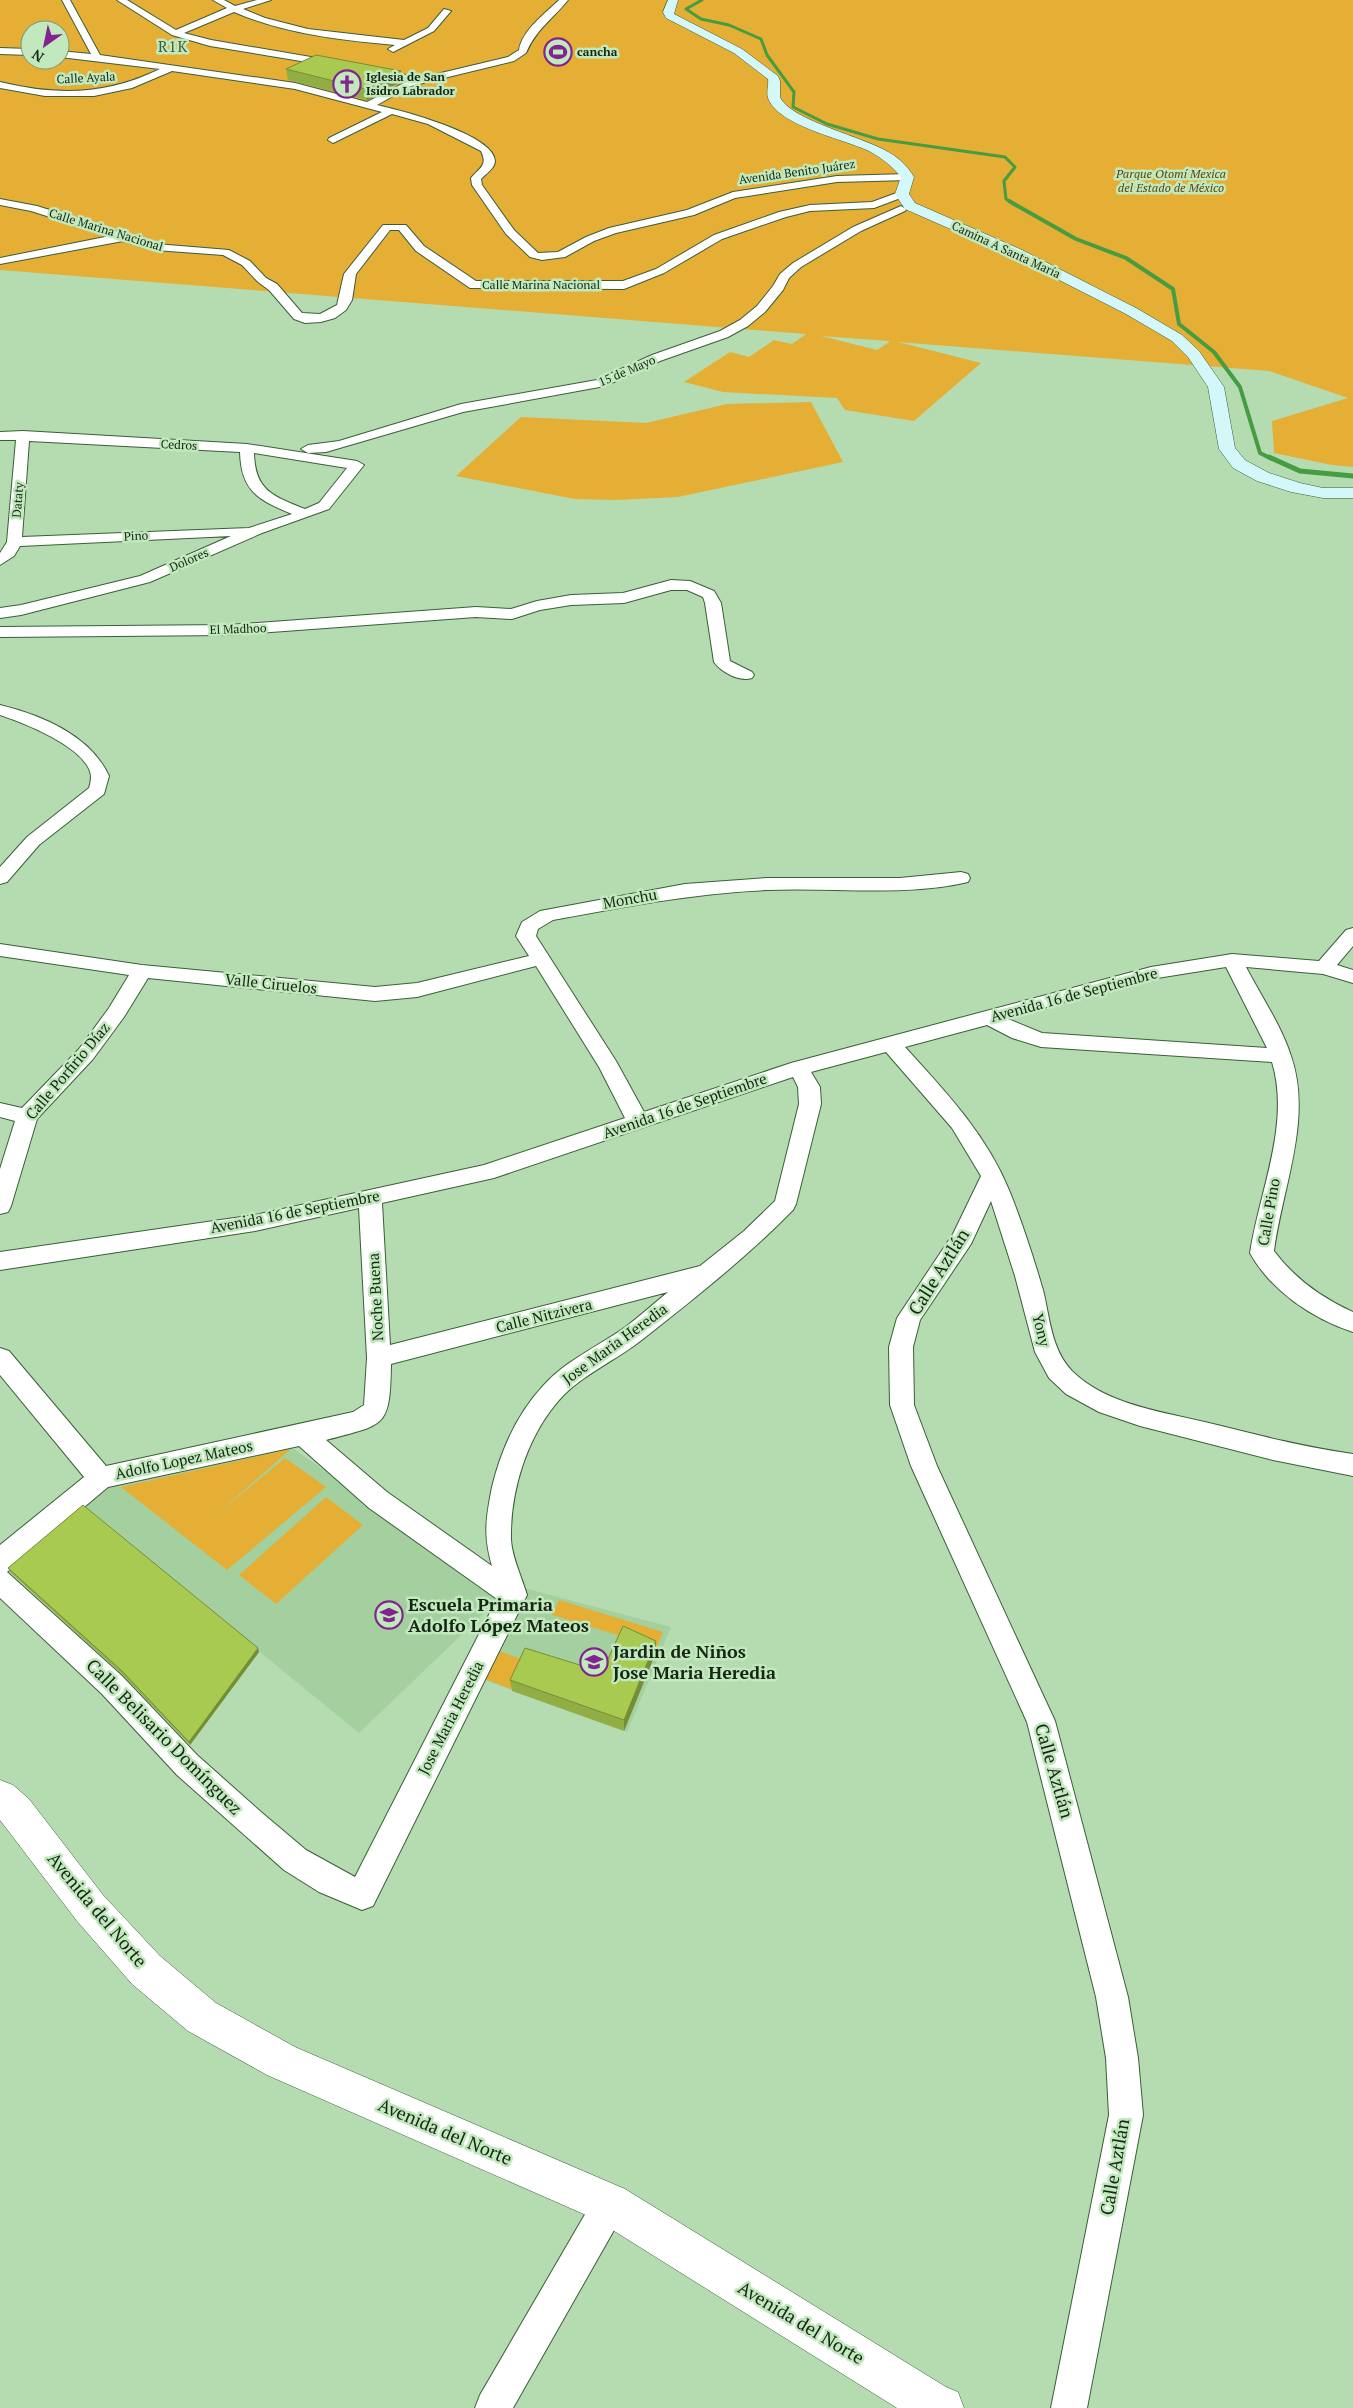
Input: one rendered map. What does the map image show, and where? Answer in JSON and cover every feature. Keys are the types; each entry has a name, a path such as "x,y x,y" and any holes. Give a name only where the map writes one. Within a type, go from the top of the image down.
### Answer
{"main road":[{"path":"673,0 668,12 670,16 738,51 774,78 774,99 782,109 818,129 879,152 898,163 908,177 906,200"},
{"name":"Camina A Santa María","path":"906,200 1017,253 1131,311 1177,338 1194,354 1216,387 1227,449 1239,464 1263,477 1297,488 1323,493 1353,494"}],"street":[{"path":"66,0 97,58"},
{"path":"121,0 175,32 210,43 348,65"},
{"path":"217,0 233,9 319,35 405,43"},
{"path":"175,32 233,9 268,0"},
{"path":"370,105 408,84 511,60 520,55 533,31 564,0"},
{"path":"419,81 364,66 378,56 432,30 442,20 447,11"},
{"path":"283,25 306,20"},
{"path":"307,40 319,35"},
{"path":"193,51 210,43"},
{"path":"276,54 292,46"},
{"path":"0,51 20,52"},
{"path":"70,55 295,86 391,111"},
{"path":"159,67 176,59"},
{"name":"Calle Ayala","path":"0,85 59,93 115,90 134,85 170,68"},
{"path":"241,90 251,79"},
{"path":"334,140 391,111"},
{"name":"Avenida Benito Juárez","path":"391,111 432,122 485,149 490,159 488,165 476,178 477,185 510,232 534,255 551,257 560,255 590,239 613,230 690,213 733,195 837,179 908,177"},
{"name":"Calle Marina Nacional","path":"0,202 22,204 155,247 225,252 246,263 262,280 273,287 298,316 305,319 331,315 342,307 346,300 350,274 387,226 402,227 413,244 474,285 617,285 633,282 660,271 718,237 783,214 810,208 874,205 906,200"},
{"name":"15 de Mayo","path":"274,451 326,448 461,408 576,389 600,383 656,358 734,330 761,309 779,287 784,276 797,265 906,200"},
{"path":"0,261 125,237"},
{"name":"Cedros","path":"0,436 23,435 247,448 356,465"},
{"name":"Dataty","path":"14,542 23,435"},
{"path":"247,448 247,460 255,489 265,498 305,514"},
{"name":"Dolores","path":"0,613 145,579 257,530 305,514 324,506 356,465"},
{"name":"Pino","path":"14,542 257,530"},
{"path":"0,560 9,553 14,542"},
{"name":"El Madhoo","path":"0,632 229,630 476,612 512,614 537,606 571,600 613,600 671,585 690,586 709,594 713,603 722,662 727,667 746,676"},
{"path":"0,710 22,717 56,732 96,765 100,777 98,790 33,841 0,878"},
{"name":"Monchu","path":"638,1121 609,1066 526,936 527,931 538,919 559,912 685,890 725,886 900,884 961,878"},
{"path":"1324,968 1353,934"},
{"name":"Valle Ciruelos","path":"0,950 142,971 375,994 417,990 540,959"},
{"name":"Avenida 16 de Septiembre","path":"0,1262 255,1224 486,1172 798,1068 890,1045 1074,992 1151,973 1232,960 1324,968 1353,977"},
{"name":"Calle Pino","path":"1232,960 1281,1056 1288,1087 1288,1118 1265,1226 1262,1253 1291,1288 1322,1308 1353,1323"},
{"name":"Calle Porfirio Díaz","path":"0,1206 27,1116 86,1054 142,971"},
{"path":"989,1018 1019,1033 1050,1041 1281,1056"},
{"name":"Yony","path":"890,1045 961,1126 992,1175 1021,1256 1035,1306 1042,1345 1058,1372 1071,1384 1110,1406 1160,1421 1325,1462 1353,1465"},
{"name":"Jose Maria Heredia","path":"362,1895 512,1595 498,1542 500,1512 511,1461 529,1423 558,1386 576,1371 633,1334 752,1237 785,1204 810,1104 809,1087 798,1068"},
{"path":"0,1110 27,1116"},
{"name":"Calle Aztlán","path":"992,1175 963,1238 909,1318 902,1347 902,1405 924,1466 1041,1721 1089,1903 1112,1998 1119,2040 1126,2115 1069,2408"},
{"name":"Noche Buena","path":"370,1197 379,1358 378,1398"},
{"name":"Calle Nitzivera","path":"379,1358 708,1273"},
{"name":"Adolfo Lopez Mateos","path":"0,1358 101,1478 304,1435 359,1421 371,1415 376,1409 378,1398"},
{"path":"304,1435 335,1466 452,1555 512,1595"},
{"path":"4,1552 101,1478"},
{"name":"Calle Belisario Domínguez","path":"0,1581 112,1684 187,1765 251,1822 295,1860 330,1881 362,1895"},
{"name":"Avenida del Norte","path":"0,1797 16,1811 90,1908 146,1970 202,2017 282,2061 610,2204 937,2407"},
{"path":"493,2408 610,2204"}],"shaded area":[{"path":"291,1447 503,1595 359,1733 76,1502 120,1481"},
{"path":"524,1588 671,1627 627,1732 484,1680"}],"green space":[{"name":"Parque Otomí Mexica del Estado de México","path":"0,0 1353,0 1353,467 1332,465 1274,453 1272,421 1348,398 1269,371 898,342 981,363 914,421 845,410 837,398 723,392 684,382 730,352 749,357 774,340 792,344 806,334 0,270","holes":["821,336 889,341 877,350"]},
{"path":"811,402 843,462 678,497 616,500 575,499 456,476 521,417 646,423 727,404"},
{"path":"291,1449 216,1515 285,1458 326,1487 227,1570 121,1487"},
{"path":"326,1497 363,1525 276,1604 239,1575"},
{"path":"559,1600 663,1632 657,1647 552,1615"},
{"path":"499,1651 526,1661 511,1689 485,1679"}],"building":[{"path":"316,55 401,71 366,89 286,69"},
{"path":"83,1505 258,1648 189,1742 122,1671 8,1568"},
{"name":"Jardin de Niños Jose Maria Heredia","path":"623,1626 656,1641 624,1720 510,1680 525,1648 602,1672"}],"waterway":[{"path":"702,0 686,9 701,19 729,25 761,39 767,55 794,92 793,107 827,124 878,139 1005,157 1015,167 1004,181 1006,199 1011,202"},
{"path":"1009,201 1076,239 1126,258 1173,289 1179,324 1214,352 1240,387 1260,453 1272,459"},
{"path":"1269,457 1300,471 1353,476"}],"place":[{"name":"cancha","path":"558,52"},
{"name":"Iglesia de San Isidro Labrador","path":"347,84"},
{"name":"Escuela Primaria Adolfo López Mateos","path":"389,1615"},
{"name":"Jardin de Niños Jose Maria Heredia","path":"594,1662"}],"district":[{"name":"R1K","path":"173,47"}]}
